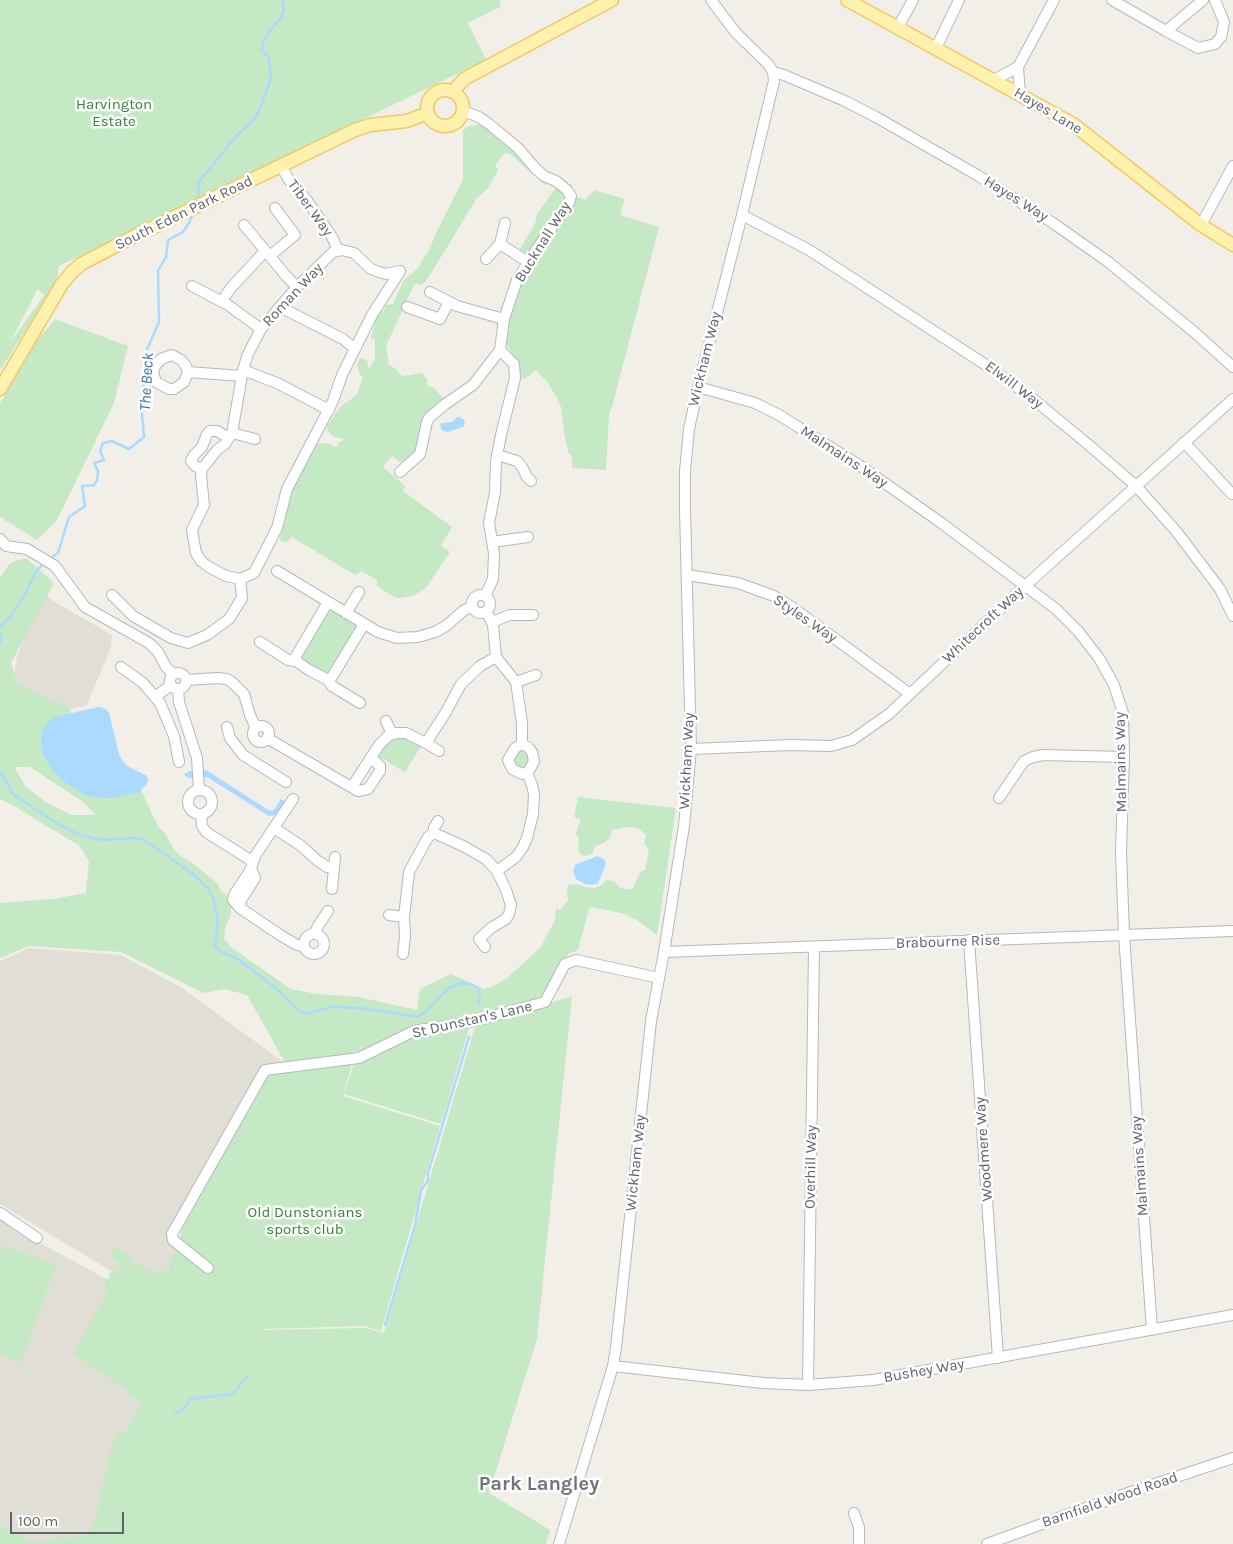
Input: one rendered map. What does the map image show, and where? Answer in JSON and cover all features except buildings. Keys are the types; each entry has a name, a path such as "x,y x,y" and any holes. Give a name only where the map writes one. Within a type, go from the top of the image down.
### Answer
{"main road":[{"path":"453,91 464,79 612,0"},
{"name":"Hayes Lane","path":"847,0 1073,124 1201,225 1233,245"},
{"path":"442,90 453,91 458,94 462,101 463,111 458,120 448,126 434,122 428,113 428,103 434,94 442,90"},
{"name":"South Eden Park Road","path":"0,389 62,284 82,264 362,127 407,121 428,113"}],"street":[{"path":"711,0 736,33 767,63 773,72"},
{"path":"898,27 913,0"},
{"path":"936,48 958,0"},
{"path":"1020,94 1018,67 1054,0"},
{"path":"1112,0 1198,48 1215,44 1221,37 1224,22 1215,0"},
{"path":"1166,31 1203,0"},
{"path":"994,80 1018,67"},
{"name":"Wickham Way","path":"559,1544 613,1366 651,1021 684,826 691,749 685,471 689,429 774,81 773,72"},
{"name":"Hayes Way","path":"773,72 845,101 876,117 962,166 1053,223 1107,261 1193,331 1233,367"},
{"name":"Bucknall Way","path":"463,111 480,117 490,124 518,148 542,175 556,181 571,194 572,198 528,262 516,285 504,319 500,350"},
{"name":"Tiber Way","path":"281,166 289,180 319,217 338,250"},
{"path":"1201,225 1233,166"},
{"path":"222,301 230,288 267,254 295,235 276,208"},
{"name":"Elwill Way","path":"742,215 809,250 989,367 1039,404 1136,486 1176,531 1220,590 1233,616"},
{"path":"486,259 500,244 505,223"},
{"path":"244,225 297,287"},
{"path":"500,244 528,262"},
{"path":"231,436 202,469 204,504 192,530 196,553 201,561 226,576 240,579 254,573 276,528 287,489 328,410 342,375 372,315 400,271 386,274 379,272 372,269 354,253 338,250"},
{"name":"Roman Way","path":"231,436 243,373 260,329 297,287 333,252 338,250"},
{"path":"192,286 222,301 260,329"},
{"path":"430,292 457,306 504,319"},
{"path":"406,307 439,320 449,302"},
{"path":"280,307 342,339 355,349"},
{"path":"400,472 420,454 428,420 444,405 473,385 500,350 512,362 515,372 514,386 497,455 495,492 489,523 494,553 493,578 485,596"},
{"path":"188,372 243,373 277,383 328,410"},
{"name":"Malmains Way","path":"698,387 755,403 779,415 859,465 1056,609 1078,631 1099,658 1114,685 1123,713 1124,757 1121,852 1124,935 1152,1330"},
{"name":"Whitecroft Way","path":"691,749 791,745 830,746 852,740 888,714 1025,586 1233,399"},
{"path":"202,469 195,466 191,461 202,447 207,434 213,430 231,436 256,439"},
{"path":"1184,442 1232,494"},
{"path":"497,455 517,461 531,482"},
{"path":"492,542 528,537"},
{"path":"0,539 6,546 24,547 52,564 85,608 146,641 160,655 166,667 173,674"},
{"path":"277,572 364,624 392,637 418,637 440,629 472,606"},
{"name":"Styles Way","path":"687,575 738,583 774,596 792,607 910,694"},
{"path":"112,595 133,616 171,638 188,643 207,636 229,619 242,598 240,579"},
{"path":"346,613 359,592"},
{"path":"472,606 475,597 485,596 490,602 486,611"},
{"path":"296,661 296,656 328,602"},
{"path":"472,606 478,613 486,611"},
{"path":"486,611 492,622 496,658 516,682 522,723 522,744"},
{"path":"492,622 510,615 533,615"},
{"path":"328,680 332,677 364,624"},
{"path":"260,642 288,660 296,661 328,680 332,686 360,703"},
{"path":"426,743 464,680 480,666 496,658"},
{"path":"121,667 143,683 155,697 171,728 179,762"},
{"path":"155,697 174,687 184,687 186,680 182,674 173,674"},
{"path":"173,674 170,680 197,758 199,790"},
{"path":"516,682 536,675"},
{"path":"186,680 223,678 232,682 244,694 256,728"},
{"path":"386,721 392,734"},
{"path":"254,740 253,732 260,726 268,732 268,738"},
{"path":"227,727 230,738 246,758 286,782"},
{"path":"352,787 382,741 392,734 406,733 438,751"},
{"path":"254,740 262,742 268,738"},
{"path":"268,738 358,791 370,787 381,767 372,756"},
{"path":"240,751 254,740"},
{"path":"522,744 530,749 534,757 533,766 527,773 518,773 506,768 510,754 522,744"},
{"path":"999,798 1024,761 1033,757 1043,755 1124,757"},
{"path":"497,871 515,857 527,838 533,814 534,794 527,773"},
{"path":"199,790 210,794 212,802 210,810 200,814 191,810 188,803 192,793 199,790"},
{"path":"251,865 293,799"},
{"path":"200,814 202,826 206,832 251,865 255,878 241,900 240,908 294,944 304,946"},
{"path":"434,833 434,828 438,821"},
{"path":"274,828 300,845 318,861 334,868"},
{"path":"403,954 405,936 404,917 410,868 428,837 434,833 474,851 486,859 497,871 510,903 510,911 506,919 491,928 479,940"},
{"path":"332,889 335,857"},
{"path":"316,933 317,928 328,911"},
{"path":"389,916 404,917"},
{"name":"Brabourne Rise","path":"664,952 814,948 969,940 1233,931"},
{"path":"316,933 322,936 325,944 322,951 312,954 306,950 304,941 308,936 316,933"},
{"name":"Woodmere Way","path":"969,940 998,1358"},
{"name":"Overhill Way","path":"808,1386 814,948"},
{"name":"St Dunstan's Lane","path":"208,1268 173,1240 172,1234 265,1070 359,1058 414,1031 470,1022 545,1002 565,964 576,960 659,978"},
{"path":"0,1213 37,1238"},
{"name":"Bushey Way","path":"613,1366 763,1383 808,1386 873,1380 1233,1315"},
{"name":"Barnfield Wood Road","path":"987,1544 1118,1496 1233,1458"},
{"path":"854,1513 859,1527 859,1544"}],"shaded area":[{"path":"46,594 53,601 112,635 111,647 87,705 56,713 17,685 14,677 17,656 24,641 0,628 0,624"},
{"path":"29,948 121,955 182,988 286,1064 215,1160 167,1238 199,1264 148,1293 0,1204 0,961"},
{"path":"0,1216 38,1242 118,1285 146,1400 92,1544 36,1544 0,1532"}],"green space":[{"name":"Harvington Estate","path":"0,0 500,0 500,7 468,23 486,60 59,266 57,281 0,370","holes":["37,290 44,295 10,343"]},
{"path":"484,126 498,137 500,141 509,146 549,183 545,185 509,153 504,153 495,166 498,170 488,188 477,198 433,270 424,283 421,285 416,283 413,287 386,346 389,365 404,376 422,373 428,380 428,386 433,387 446,401 432,407 423,419 416,451 408,460 400,462 392,456 383,467 405,486 403,491 452,527 441,546 450,552 428,585 412,596 394,597 377,586 377,580 362,571 355,575 293,536 286,542 280,540 293,486 317,444 327,443 337,447 339,442 344,440 331,435 327,426 341,406 357,395 363,377 360,375 357,366 359,360 361,358 367,360 368,367 370,368 375,359 375,339 371,338 377,314 384,310 386,305 393,304 403,281 417,269 430,248 463,180 463,131 467,127"},
{"path":"557,188 567,197 526,256 519,252 520,249 535,224 537,214"},
{"path":"594,190 625,199 620,215 659,227 609,414 606,470 572,468 572,457 568,452 561,407 557,398 548,383 536,370 525,379 519,377 517,361 505,342 507,322 523,277 576,198 580,197 585,200"},
{"path":"55,319 128,346 114,403 57,520 37,540 0,517 0,404 33,345"},
{"path":"26,558 54,583 11,663 17,684 47,698 56,705 62,702 66,704 125,794 141,790 160,829 165,833 173,848 181,857 191,862 217,883 226,895 231,907 231,915 226,925 224,939 232,948 291,989 317,994 358,997 417,1010 420,989 451,974 484,989 506,979 540,948 555,920 556,908 560,910 568,900 568,885 576,884 594,888 600,886 606,880 614,881 620,888 629,890 633,888 640,872 645,870 649,850 644,843 646,835 638,828 628,827 612,830 610,838 602,844 595,846 592,854 584,856 580,853 578,849 579,839 576,833 581,819 574,817 578,797 676,808 657,935 637,920 625,914 592,907 589,909 578,950 568,954 544,1001 469,1019 414,1028 356,1052 286,1064 247,995 225,989 203,993 121,952 29,946 0,958 0,903 53,899 86,893 89,861 79,845 0,799 0,578 10,563","holes":["14,767 30,767 82,801 96,815 72,815 47,803 26,787"]},
{"path":"330,610 354,622 357,628 329,674 325,675 301,659 301,657"},
{"path":"401,736 422,745 405,772 376,755 387,741"},
{"path":"521,747 531,755 529,768 517,770 511,757"},
{"name":"Old Dunstonians sports club","path":"572,996 537,1339 489,1493 550,1530 546,1544 0,1544 0,1527 16,1531 30,1541 40,1543 60,1537 72,1539 77,1535 85,1536 91,1531 100,1501 111,1449 118,1432 125,1434 142,1401 131,1397 125,1388 114,1383 105,1374 73,1354 106,1295 104,1281 109,1279 109,1273 118,1270 119,1265 110,1253 115,1247 118,1247 134,1263 150,1269 152,1273 155,1271 163,1272 169,1269 169,1261 177,1249 182,1229 270,1070 353,1060 343,1096 440,1126 381,1331 364,1326 263,1329 366,1328 384,1333 475,1027"},
{"path":"470,1025 441,1124 344,1094 355,1061 415,1033"},
{"path":"0,1245 56,1264 22,1363 0,1355"}],"water":[{"path":"457,417 464,420 465,424 463,427 447,432 442,430 441,423 452,422"},
{"path":"99,707 106,709 109,713 122,760 127,766 147,776 148,780 145,786 139,792 112,798 98,798 85,795 63,781 44,757 41,737 49,721 58,716"},
{"path":"206,770 270,811 274,810 281,799 286,802 278,814 269,816 207,777 189,778 185,776 185,773 188,773 188,771"},
{"path":"597,856 604,859 606,864 598,883 593,885 585,884 576,879 573,871 575,865"}],"waterway":[{"name":"The Beck","path":"198,201 199,182 239,133 254,120 260,109 271,78 269,58 262,51 262,45 269,32 281,18 284,9 282,0"},
{"name":"The Beck","path":"49,559 58,553 69,517 85,506 82,486 94,485 97,480 98,471 94,463 104,460 100,451 103,443 112,441 129,449 144,437 142,414 145,354 159,322 158,271 166,257 168,240 183,232 193,213"},
{"name":"The Beck","path":"0,628 23,598 36,571 45,562"},
{"name":"The Beck","path":"0,634 0,643"},
{"path":"0,772 14,795 56,823 82,836 102,840 133,838 144,840 193,874 209,890 213,897 218,920 215,946 218,950 238,959 273,986 300,1012 310,1013 331,1007 361,1008 418,1017 429,1009 447,989 461,983 471,984 478,988 479,1003"},
{"path":"385,1325 415,1225 421,1190 428,1181 428,1173 469,1037"},
{"path":"175,1414 183,1409 191,1399 232,1394 247,1377"}],"district":[{"name":"Park Langley","path":"539,1484"}]}
